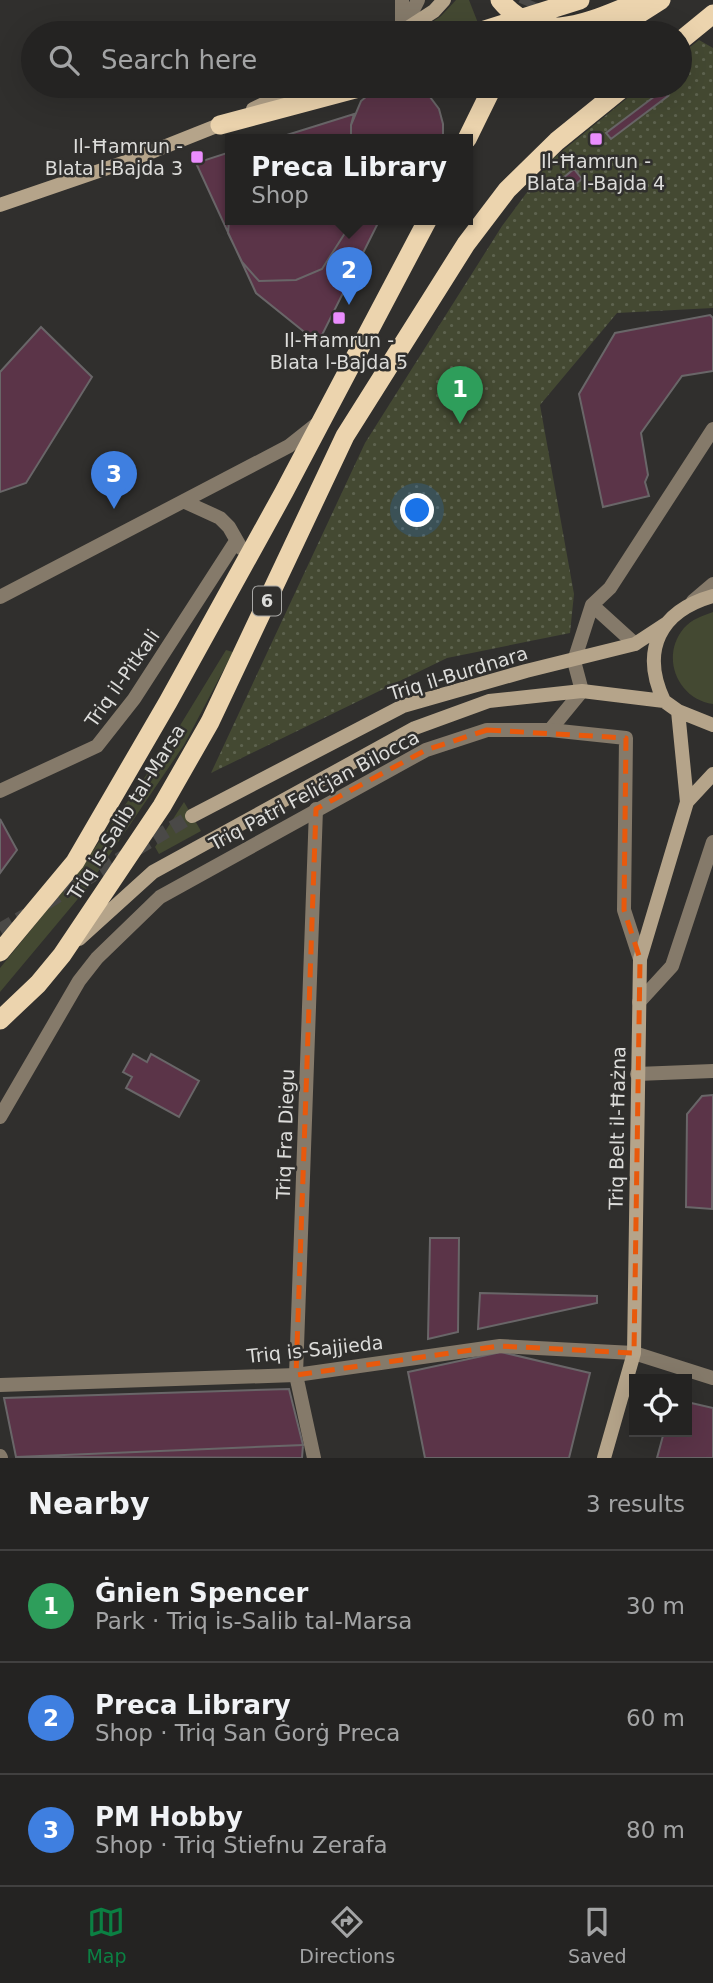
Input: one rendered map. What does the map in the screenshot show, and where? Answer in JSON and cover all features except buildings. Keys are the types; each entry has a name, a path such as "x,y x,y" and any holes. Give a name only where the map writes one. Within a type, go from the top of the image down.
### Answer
{"highway":[{"path":"499,0 512,14 523,21"},
{"path":"514,21 580,0"},
{"path":"589,21 643,0"},
{"path":"624,21 661,0"},
{"path":"692,31 713,13"},
{"path":"220,125 321,98"},
{"path":"469,134 487,98"},
{"name":"Triq is-Salib tal-Marsa","path":"0,1020 38,984 62,955 162,806 210,722 345,436 466,243 508,190 557,141 610,98"},
{"name":"6","path":"319,422 425,225"},
{"name":"Triq is-Salib tal-Marsa","path":"0,952 75,862 168,702 241,549 284,492 319,422"}],"main road":[{"path":"419,21 444,0"},
{"path":"0,205 131,160 220,125 278,98"},
{"path":"693,601 713,596"},
{"name":"Triq il-Burdnara","path":"192,816 403,706 635,644 667,623 693,601"},
{"path":"664,701 655,682 653,657 667,623"},
{"path":"62,955 153,872 415,728 489,701 582,691 664,701 678,711 713,725"},
{"path":"678,711 687,802"},
{"path":"687,802 713,774"},
{"name":"Triq Belt il-Ħażna","path":"604,1458 634,1353 640,959 687,802"}],"street":[{"path":"401,21 402,0"},
{"path":"407,21 418,0"},
{"path":"0,597 289,446 319,422"},
{"path":"550,730 582,691 574,661 592,605 610,588 713,429"},
{"path":"186,502 220,518 229,527 241,549"},
{"name":"Triq il-Pitkali","path":"0,791 97,746 134,699 241,549"},
{"path":"693,601 713,584"},
{"path":"592,605 635,644"},
{"name":"Triq Patri Feliċjan Bilocca","path":"0,1117 79,981 97,958 160,897 426,750 487,730 550,730 626,738 624,910 640,959"},
{"name":"Triq Fra Diegu","path":"314,1458 296,1374 316,809"},
{"path":"639,1002 672,966 713,842"},
{"path":"637,1074 713,1071"},
{"name":"Triq is-Sajjieda","path":"0,1385 296,1374 500,1346 634,1353 713,1378"}],"highlighted area":[{"path":"487,730 626,738 624,910 640,959 634,1353 500,1346 296,1375 316,809 426,750"}],"green space":[{"path":"456,0 469,0 477,21 434,21"},
{"path":"699,40 713,48 713,308 617,313 540,405 574,594 570,633 447,658 211,773 365,443 502,226 550,161 627,98 692,98 692,46"},
{"path":"713,612 713,704 690,694 682,685 676,675 673,651 684,628 694,620"},
{"path":"226,650 233,652 184,745 87,888 0,992 0,968 75,876 173,737"},
{"path":"184,802 201,831 159,854 155,847"}],"tunnel":[{"path":"521,21 530,0"},
{"path":"46,903 192,816"},
{"path":"0,930 26,915"}],"place":[{"name":"Il-Ħamrun - Blata l-Bajda 4","path":"596,139"},
{"name":"Il-Ħamrun - Blata l-Bajda 3","path":"197,157"},
{"name":"Preca Library","path":"349,305"},
{"name":"Il-Ħamrun - Blata l-Bajda 5","path":"339,318"},
{"name":"Ġnien Spencer","path":"460,424"},
{"name":"PM Hobby","path":"114,509"}]}
